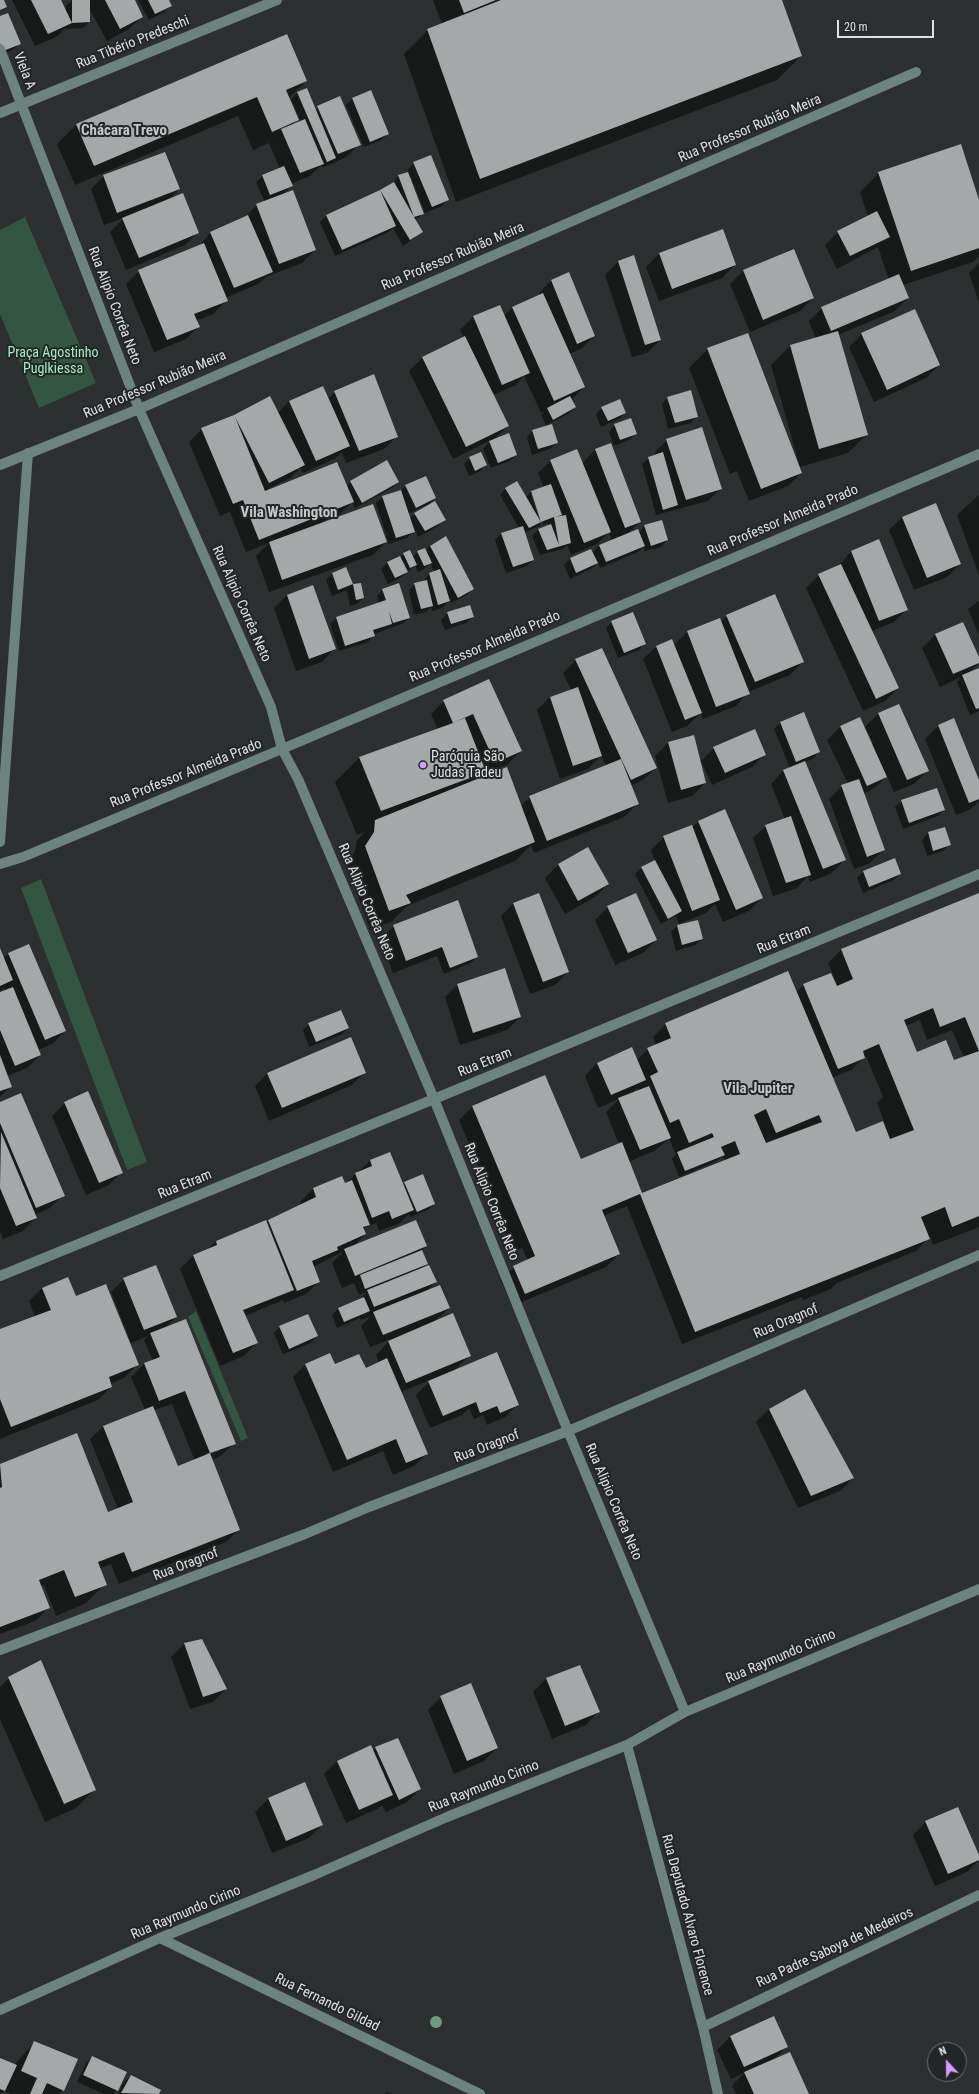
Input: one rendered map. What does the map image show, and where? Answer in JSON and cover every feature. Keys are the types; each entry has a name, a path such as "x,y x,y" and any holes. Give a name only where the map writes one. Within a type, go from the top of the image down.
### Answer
{"street":[{"name":"Rua Tibério Predeschi","path":"0,113 278,0"},
{"name":"Viela A","path":"0,49 21,104"},
{"name":"Rua Professor Rubião Meira","path":"0,465 139,409 916,72"},
{"name":"Rua Alipio Corrêa Neto","path":"21,104 139,409 271,708 282,749 298,779 434,1099 568,1431 685,1712"},
{"path":"0,842 28,453"},
{"name":"Rua Professor Almeida Prado","path":"0,864 23,857 282,749 979,454"},
{"name":"Rua Etram","path":"0,1276 979,874"},
{"name":"Rua Oragnof","path":"0,1650 298,1537 369,1507 568,1431 979,1255"},
{"name":"Rua Raymundo Cirino","path":"0,2010 160,1938 314,1875 447,1816 627,1745 685,1712 979,1589"},
{"name":"Rua Deputado Alvaro Florence","path":"627,1745 703,2027 718,2094"},
{"name":"Rua Padre Saboya de Medeiros","path":"703,2027 979,1895"},
{"name":"Rua Fernando Gildad","path":"160,1938 480,2094"}],"green space":[{"name":"Praça Agostinho Puglkiessa","path":"25,217 96,383 39,408 0,314 0,230"},
{"path":"41,879 147,1162 127,1170 21,888"},
{"path":"196,1311 248,1438 241,1441 188,1317"}],"building":[{"path":"0,0 4,0 7,7 0,10"},
{"path":"31,0 61,0 72,23 48,34"},
{"path":"72,0 90,0 90,22 72,23"},
{"path":"105,0 135,0 143,17 120,29"},
{"path":"148,0 169,0 172,6 155,14"},
{"path":"459,0 496,0 464,13"},
{"path":"501,0 782,0 802,56 480,179 427,29"},
{"path":"8,13 21,44 3,51 0,43 0,16"},
{"path":"287,34 307,81 286,90 299,120 272,132 257,97 94,166 76,124"},
{"path":"307,88 336,158 327,162 297,92"},
{"path":"371,90 389,134 370,142 352,98"},
{"path":"340,96 361,145 338,154 317,106"},
{"path":"305,119 324,164 300,173 281,129"},
{"path":"961,144 979,200 979,248 911,271 878,172"},
{"path":"165,152 180,189 117,213 103,175"},
{"path":"431,155 449,200 432,207 413,162"},
{"path":"284,166 293,186 270,195 262,175"},
{"path":"408,172 424,214 414,217 398,175"},
{"path":"394,182 423,232 410,240 380,190"},
{"path":"293,190 316,250 279,264 256,204"},
{"path":"380,190 396,226 342,250 326,215"},
{"path":"183,193 199,233 139,258 122,218"},
{"path":"877,211 890,237 850,256 837,231"},
{"path":"248,215 273,272 234,288 210,232"},
{"path":"723,229 736,265 672,289 659,253"},
{"path":"204,243 228,301 194,314 200,327 167,340 138,270"},
{"path":"794,249 814,298 763,320 743,270"},
{"path":"634,255 661,340 645,345 618,261"},
{"path":"569,272 595,336 577,344 551,280"},
{"path":"899,274 909,298 831,331 821,307"},
{"path":"543,293 585,387 554,401 512,307"},
{"path":"500,305 530,373 502,385 473,316"},
{"path":"915,309 940,365 887,390 861,333"},
{"path":"838,331 868,435 819,449 790,345"},
{"path":"748,333 802,473 761,489 707,348"},
{"path":"465,336 509,426 466,447 422,357"},
{"path":"374,374 398,437 359,451 334,391"},
{"path":"323,386 350,446 316,461 289,401"},
{"path":"691,390 698,417 675,423 667,397"},
{"path":"270,396 305,465 269,483 235,417 265,491 337,462 354,502 259,540 243,500 233,504 201,428 234,415"},
{"path":"570,396 576,407 553,420 547,408"},
{"path":"620,399 626,413 608,421 601,407"},
{"path":"631,418 637,434 620,440 614,424"},
{"path":"552,424 558,443 538,449 532,430"},
{"path":"702,427 722,489 686,500 666,439"},
{"path":"509,433 517,455 498,463 489,441"},
{"path":"611,443 641,522 625,528 595,449"},
{"path":"577,449 611,532 584,543 550,460"},
{"path":"481,452 487,465 475,471 469,457"},
{"path":"663,452 678,505 663,510 648,457"},
{"path":"387,460 399,482 362,503 350,481"},
{"path":"426,476 436,498 416,508 405,485"},
{"path":"517,481 541,522 529,528 505,488"},
{"path":"551,484 562,515 541,522 531,491"},
{"path":"401,490 415,532 396,538 382,496"},
{"path":"435,501 446,520 425,531 414,513"},
{"path":"936,503 961,564 927,578 902,517"},
{"path":"373,504 387,542 282,580 269,542"},
{"path":"566,515 571,543 547,550 538,529 551,524 559,545 554,517"},
{"path":"662,520 668,540 651,546 644,525"},
{"path":"523,526 534,560 513,567 501,533"},
{"path":"638,529 645,546 606,562 599,545"},
{"path":"446,536 474,589 458,598 430,546"},
{"path":"879,539 908,610 879,621 851,551"},
{"path":"425,548 432,563 424,566 417,551"},
{"path":"591,549 598,563 576,573 570,558"},
{"path":"410,550 417,565 410,568 403,553"},
{"path":"400,556 408,572 395,578 387,562"},
{"path":"841,564 899,688 876,699 818,574"},
{"path":"346,567 353,584 338,590 332,573"},
{"path":"440,569 450,601 438,605 429,573"},
{"path":"427,580 433,606 421,609 414,583"},
{"path":"361,583 364,598 356,600 353,584"},
{"path":"399,583 410,618 393,623 389,611 392,624 373,630 375,636 345,646 336,617 386,600 382,589"},
{"path":"313,585 336,649 309,659 287,595"},
{"path":"775,594 804,662 755,682 726,615"},
{"path":"470,605 474,617 451,624 447,612"},
{"path":"633,612 646,644 624,653 611,621"},
{"path":"720,618 750,694 716,707 687,631"},
{"path":"963,622 979,657 979,663 953,674 935,634"},
{"path":"672,639 702,713 685,720 656,646"},
{"path":"602,648 657,768 631,780 575,659"},
{"path":"979,668 979,708 976,709 962,675"},
{"name":"Paróquia São Judas Tadeu","path":"489,679 522,751 495,763 473,714 455,722 465,718 486,772 381,811 359,757 453,723 443,700"},
{"path":"578,687 602,756 573,766 550,697"},
{"path":"899,704 929,771 907,780 878,713"},
{"path":"804,712 820,752 796,762 780,722"},
{"path":"860,717 887,777 867,786 840,726"},
{"path":"954,718 979,780 979,799 969,803 938,725"},
{"path":"755,729 766,755 725,773 713,747"},
{"path":"694,735 706,783 681,790 668,742"},
{"path":"621,759 639,804 547,841 529,796"},
{"path":"805,761 846,860 823,869 783,770"},
{"path":"507,767 535,842 406,895 411,903 389,911 365,846 374,832 375,820"},
{"path":"859,779 885,850 867,857 841,785"},
{"path":"937,788 945,810 909,823 901,800"},
{"path":"725,809 763,898 736,910 698,821"},
{"path":"791,816 811,875 786,883 765,825"},
{"path":"692,825 720,900 692,911 663,836"},
{"path":"945,827 951,845 933,851 928,832"},
{"path":"588,847 609,884 578,901 558,864"},
{"path":"895,858 901,874 869,887 863,871"},
{"path":"655,860 682,911 668,919 641,867"},
{"path":"539,893 569,972 543,982 513,903"},
{"path":"636,893 657,940 628,953 607,906"},
{"path":"979,893 979,1051 979,1216 952,1227 945,1207 921,1217 930,1239 695,1332 640,1194 602,1210 620,1254 525,1294 513,1266 535,1256 472,1106 545,1075 581,1159 622,1142 642,1193 740,1154 735,1141 721,1147 725,1155 685,1171 677,1152 714,1137 712,1133 689,1143 679,1119 670,1123 650,1076 658,1072 647,1048 671,1038 665,1023 788,971 856,1132 883,1121 890,1139 914,1130 879,1044 863,1051 865,1058 838,1069 803,984 831,973 837,986 853,979 841,949","holes":["933,1008 940,1027 965,1017 979,1051 954,1060 946,1040 917,1052 904,1020","766,1109 776,1133 819,1115 822,1122 766,1143 754,1115"]},
{"path":"458,900 478,957 450,968 442,947 406,961 393,925"},
{"path":"698,920 703,939 682,945 677,925"},
{"path":"29,944 66,1031 45,1040 8,953"},
{"path":"0,948 13,980 0,986"},
{"path":"505,968 521,1017 473,1033 457,984"},
{"path":"13,987 41,1055 15,1066 0,1030 0,992"},
{"path":"341,1010 349,1028 316,1042 308,1023"},
{"path":"351,1037 366,1073 282,1108 267,1073"},
{"path":"632,1047 646,1080 611,1095 597,1063"},
{"path":"0,1055 12,1087 0,1091"},
{"path":"649,1086 671,1138 640,1150 618,1098"},
{"path":"88,1091 123,1173 99,1183 64,1102"},
{"path":"21,1093 65,1196 36,1208 0,1123 0,1102"},
{"path":"1,1132 37,1218 16,1226 0,1188"},
{"path":"390,1152 414,1210 392,1219 389,1211 372,1218 355,1173 372,1166 370,1160"},
{"path":"423,1174 435,1204 417,1212 404,1182"},
{"path":"342,1176 345,1183 352,1180 370,1225 363,1227 366,1234 337,1247 338,1250 312,1261 320,1282 297,1291 268,1220 316,1197 313,1188"},
{"path":"266,1220 294,1290 243,1310 258,1343 233,1353 193,1255 217,1245 216,1241"},
{"path":"416,1220 427,1246 355,1276 344,1249"},
{"path":"422,1250 428,1264 365,1289 360,1275"},
{"path":"156,1265 177,1317 144,1330 123,1278"},
{"path":"429,1265 437,1282 374,1307 367,1290"},
{"path":"68,1277 76,1296 106,1284 139,1365 109,1377 112,1387 11,1427 0,1399 0,1329 51,1310 42,1288"},
{"path":"440,1285 450,1308 383,1335 373,1312"},
{"path":"364,1297 370,1311 344,1322 338,1308"},
{"path":"453,1313 471,1356 406,1383 388,1341"},
{"path":"308,1314 318,1336 289,1349 279,1326"},
{"path":"186,1319 236,1444 210,1453 185,1391 159,1401 144,1363 160,1357 150,1333"},
{"path":"497,1352 519,1405 500,1413 497,1406 480,1413 476,1402 443,1416 428,1381"},
{"path":"330,1353 335,1364 359,1354 366,1368 387,1358 428,1454 406,1463 396,1439 347,1460 305,1364"},
{"path":"805,1389 854,1478 811,1496 769,1409"},
{"path":"153,1406 178,1466 210,1453 240,1530 132,1572 124,1552 98,1562 107,1585 75,1597 64,1570 39,1580 50,1608 0,1627 0,1488 2,1487 0,1464 77,1433 108,1512 133,1502 103,1426"},
{"path":"202,1639 227,1689 203,1697 184,1643"},
{"path":"41,1660 96,1790 64,1804 8,1677"},
{"path":"580,1665 600,1712 565,1726 546,1678"},
{"path":"471,1683 498,1748 467,1761 440,1696"},
{"path":"398,1738 421,1789 399,1800 375,1747"},
{"path":"371,1745 393,1795 359,1810 337,1761"},
{"path":"305,1782 323,1825 286,1841 268,1798"},
{"path":"958,1807 979,1855 979,1860 948,1874 925,1821"},
{"path":"774,2016 788,2047 744,2067 730,2036"},
{"path":"34,2041 78,2059 64,2091 47,2083 42,2094 30,2094 37,2078 21,2071"},
{"path":"790,2052 809,2094 754,2094 744,2072"},
{"path":"92,2056 127,2072 118,2091 83,2075"},
{"path":"0,2058 17,2065 5,2091 0,2089"},
{"path":"131,2075 161,2090 159,2094 121,2093"}],"place":[{"name":"Paróquia São Judas Tadeu","path":"423,765"}],"district":[{"name":"Chácara Trevo","path":"124,131"},
{"name":"Vila Washington","path":"289,513"},
{"name":"Vila Jupiter","path":"758,1089"}]}
